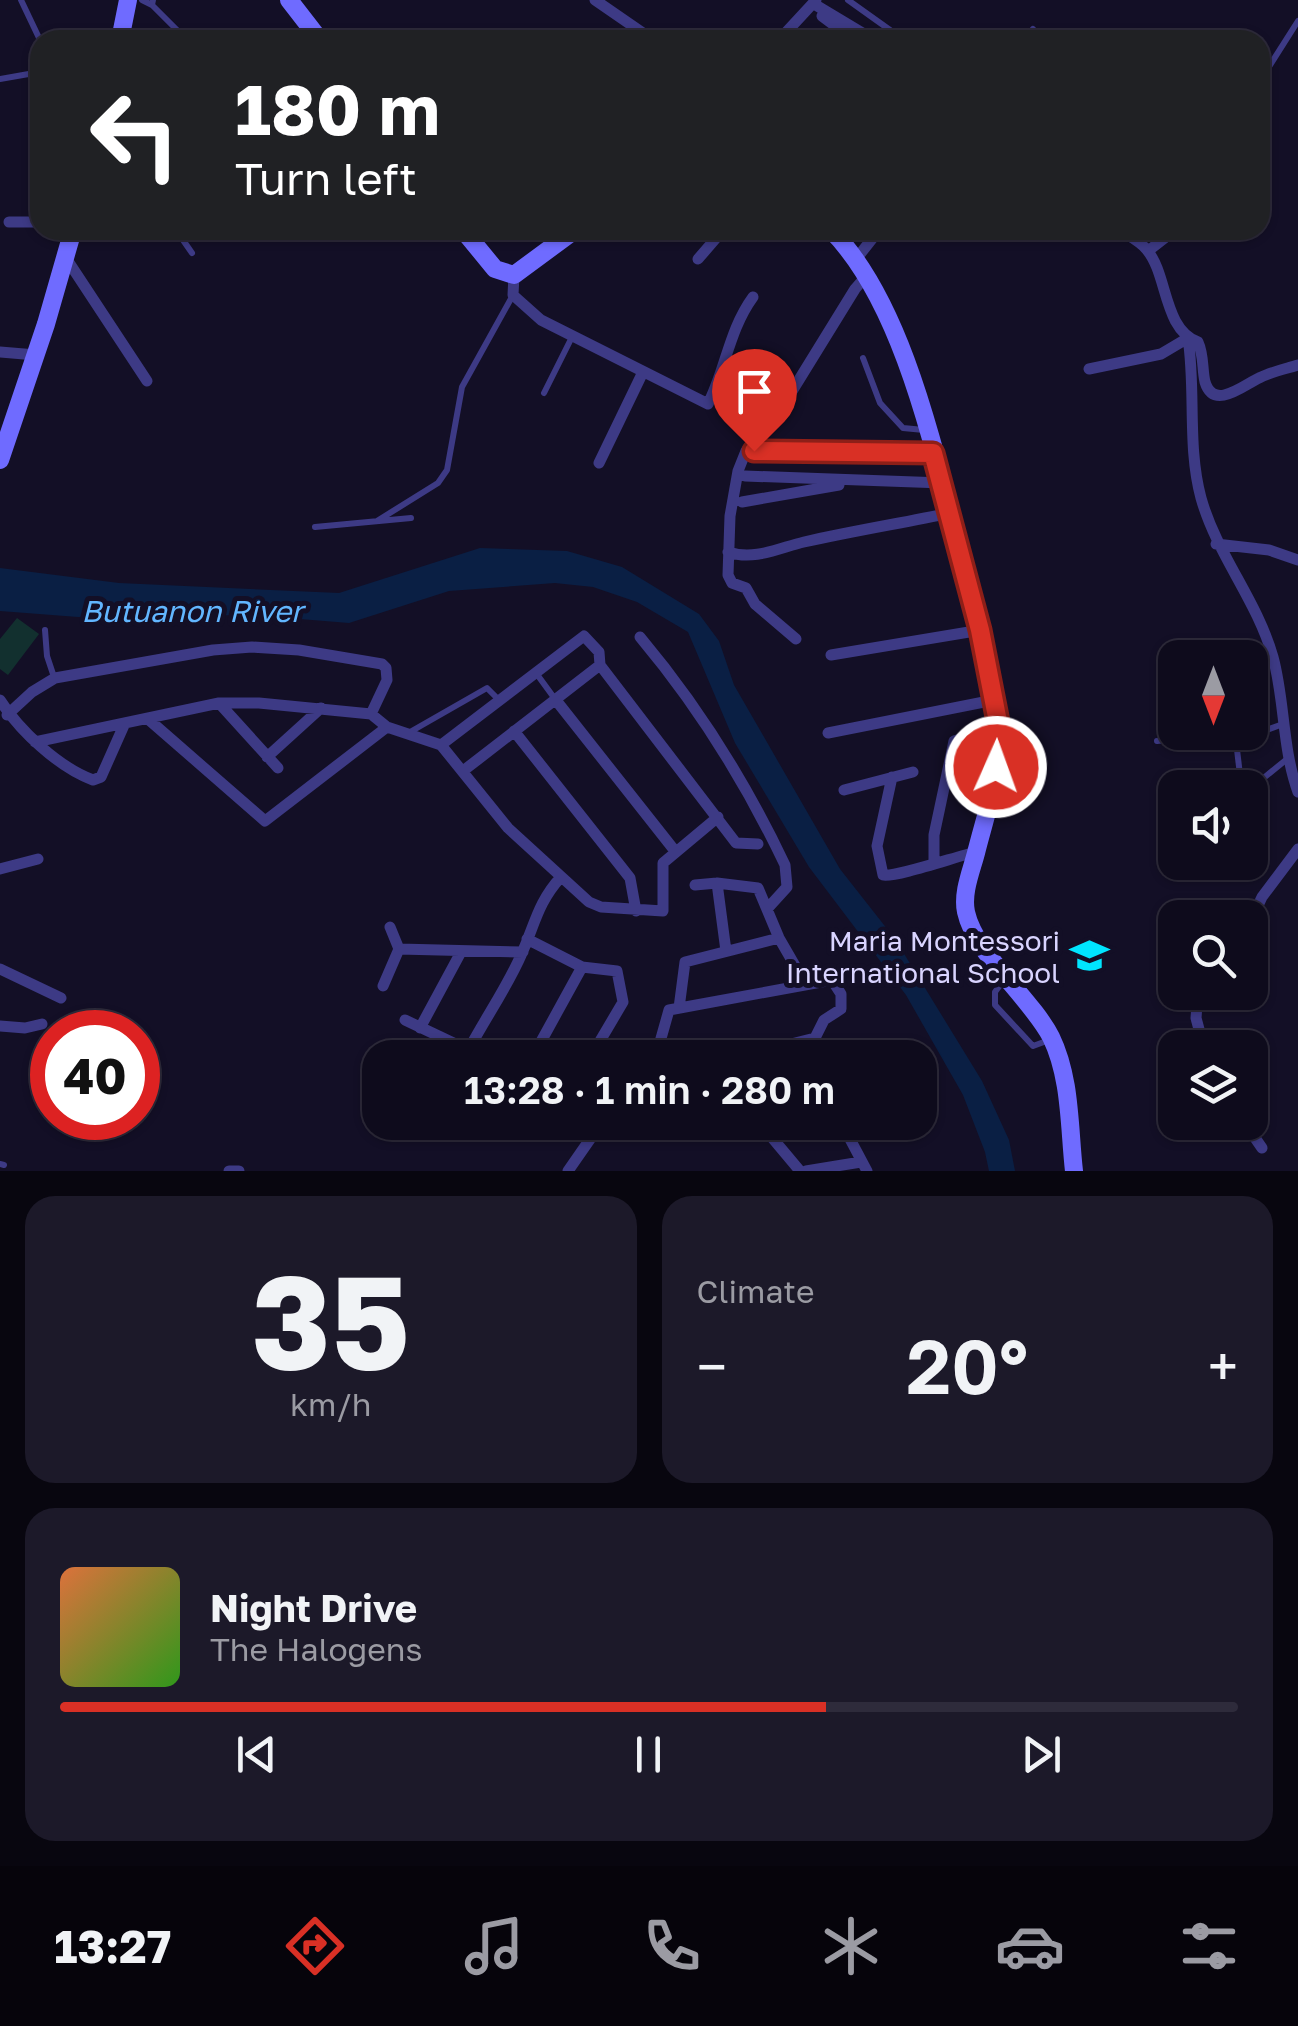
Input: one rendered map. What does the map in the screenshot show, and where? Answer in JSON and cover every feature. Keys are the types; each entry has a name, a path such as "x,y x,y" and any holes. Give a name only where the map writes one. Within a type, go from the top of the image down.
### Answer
{"street":[{"path":"122,30 128,0"},
{"path":"289,0 312,30"},
{"path":"596,0 639,30"},
{"path":"789,30 813,4"},
{"path":"813,4 843,30"},
{"path":"813,4 857,30"},
{"path":"9,222 30,222"},
{"path":"0,460 8,417 36,355 70,240"},
{"path":"471,240 541,320 708,404 723,372 733,331 754,297"},
{"path":"514,285 564,240"},
{"path":"698,260 715,240"},
{"path":"840,240 867,275 893,330 943,483 994,700 999,727 993,783 966,890 967,918 1052,1039 1068,1100 1074,1171"},
{"path":"857,258 871,240"},
{"path":"1133,240 1148,251 1175,318 1188,338 1194,377 1196,473 1216,544 1266,634 1279,685 1288,758 1298,792"},
{"path":"1148,251 1162,240"},
{"path":"66,258 147,380"},
{"path":"796,639 755,604 746,588 732,583 728,575 730,516 738,471 746,451 781,408 854,289 867,275"},
{"path":"1188,338 1198,342 1202,349 1206,384 1216,395 1232,394 1263,376 1298,365"},
{"path":"1089,369 1160,354 1188,338"},
{"path":"0,352 36,355"},
{"path":"598,463 643,372"},
{"path":"746,451 933,453"},
{"path":"745,476 943,483"},
{"path":"767,497 768,476"},
{"path":"742,502 863,480"},
{"path":"728,552 740,556 764,554 804,542 950,513"},
{"path":"1216,544 1270,550 1298,560"},
{"path":"831,655 980,630"},
{"path":"441,746 584,636 598,652 600,665 736,843 758,844"},
{"path":"640,636 714,736 777,848 788,881 768,909"},
{"path":"4,713 55,678 252,647 376,662 386,668 387,680 371,714"},
{"path":"463,771 600,665"},
{"path":"0,700 4,713 36,742 92,780 101,777 125,723"},
{"path":"555,700 675,851"},
{"path":"828,733 994,700"},
{"path":"36,742 219,703 371,714 387,727 441,746 508,828 588,902 636,910 663,910 663,865 718,817"},
{"path":"219,703 278,768"},
{"path":"267,757 322,708"},
{"path":"148,719 265,821 387,727"},
{"path":"934,862 934,835 954,742 999,727"},
{"path":"514,731 630,878 636,910"},
{"path":"844,790 913,772"},
{"path":"892,777 877,846 883,874 889,878 898,876 976,852"},
{"path":"1261,900 1298,850"},
{"path":"0,870 38,859"},
{"path":"474,1040 525,946 529,926 548,891 561,878"},
{"path":"716,883 726,951"},
{"path":"695,885 754,886 805,983"},
{"path":"383,986 399,949 390,927"},
{"path":"679,1008 686,962 778,938"},
{"path":"399,949 461,952 525,946 582,967 617,971 623,1002 601,1040"},
{"path":"420,1028 461,952"},
{"path":"542,1040 582,967"},
{"path":"0,969 61,998"},
{"path":"661,1040 669,1010 832,980 841,994 841,1008 824,1020 815,1038 807,1040"},
{"path":"404,1020 448,1040"},
{"path":"0,1026 30,1027"},
{"path":"568,1171 590,1140"},
{"path":"775,1140 803,1171 864,1166 850,1140"},
{"path":"1256,1140 1262,1148"},
{"path":"229,1171 238,1171"}],"lane":[{"path":"21,0 35,30"},
{"path":"142,0 152,2 178,30"},
{"path":"848,0 890,30"},
{"path":"1270,64 1298,21"},
{"path":"0,79 30,74"},
{"path":"183,240 192,253"},
{"path":"376,521 438,483 447,470 462,387 514,285"},
{"path":"544,393 572,336"},
{"path":"864,358 880,403 903,428 926,430"},
{"path":"315,527 411,518"},
{"path":"45,630 47,656 55,678"},
{"path":"535,672 555,700"},
{"path":"410,732 488,688 499,700"},
{"path":"1268,729 1283,724"},
{"path":"1237,750 1240,775 1249,782 1260,781 1288,758"},
{"path":"1006,976 995,992 995,1006 1033,1046 1052,1039"}],"green space":[{"path":"17,618 39,634 8,675 0,669 0,639"}],"water":[{"name":"Butuanon River","path":"480,548 567,551 622,567 699,614 719,641 734,685 840,869 895,939 982,1081 1009,1140 1015,1171 989,1171 963,1095 937,1049 937,1040 932,1040 906,995 809,867 735,743 688,632 637,602 593,587 555,583 449,591 349,623 252,615 78,617 0,611 0,568 119,583 339,593"}],"place":[{"name":"Maria Montessori International School","path":"1090,956"}],"route":[{"path":"754,451 933,453 980,630 999,727 996,767"}]}
